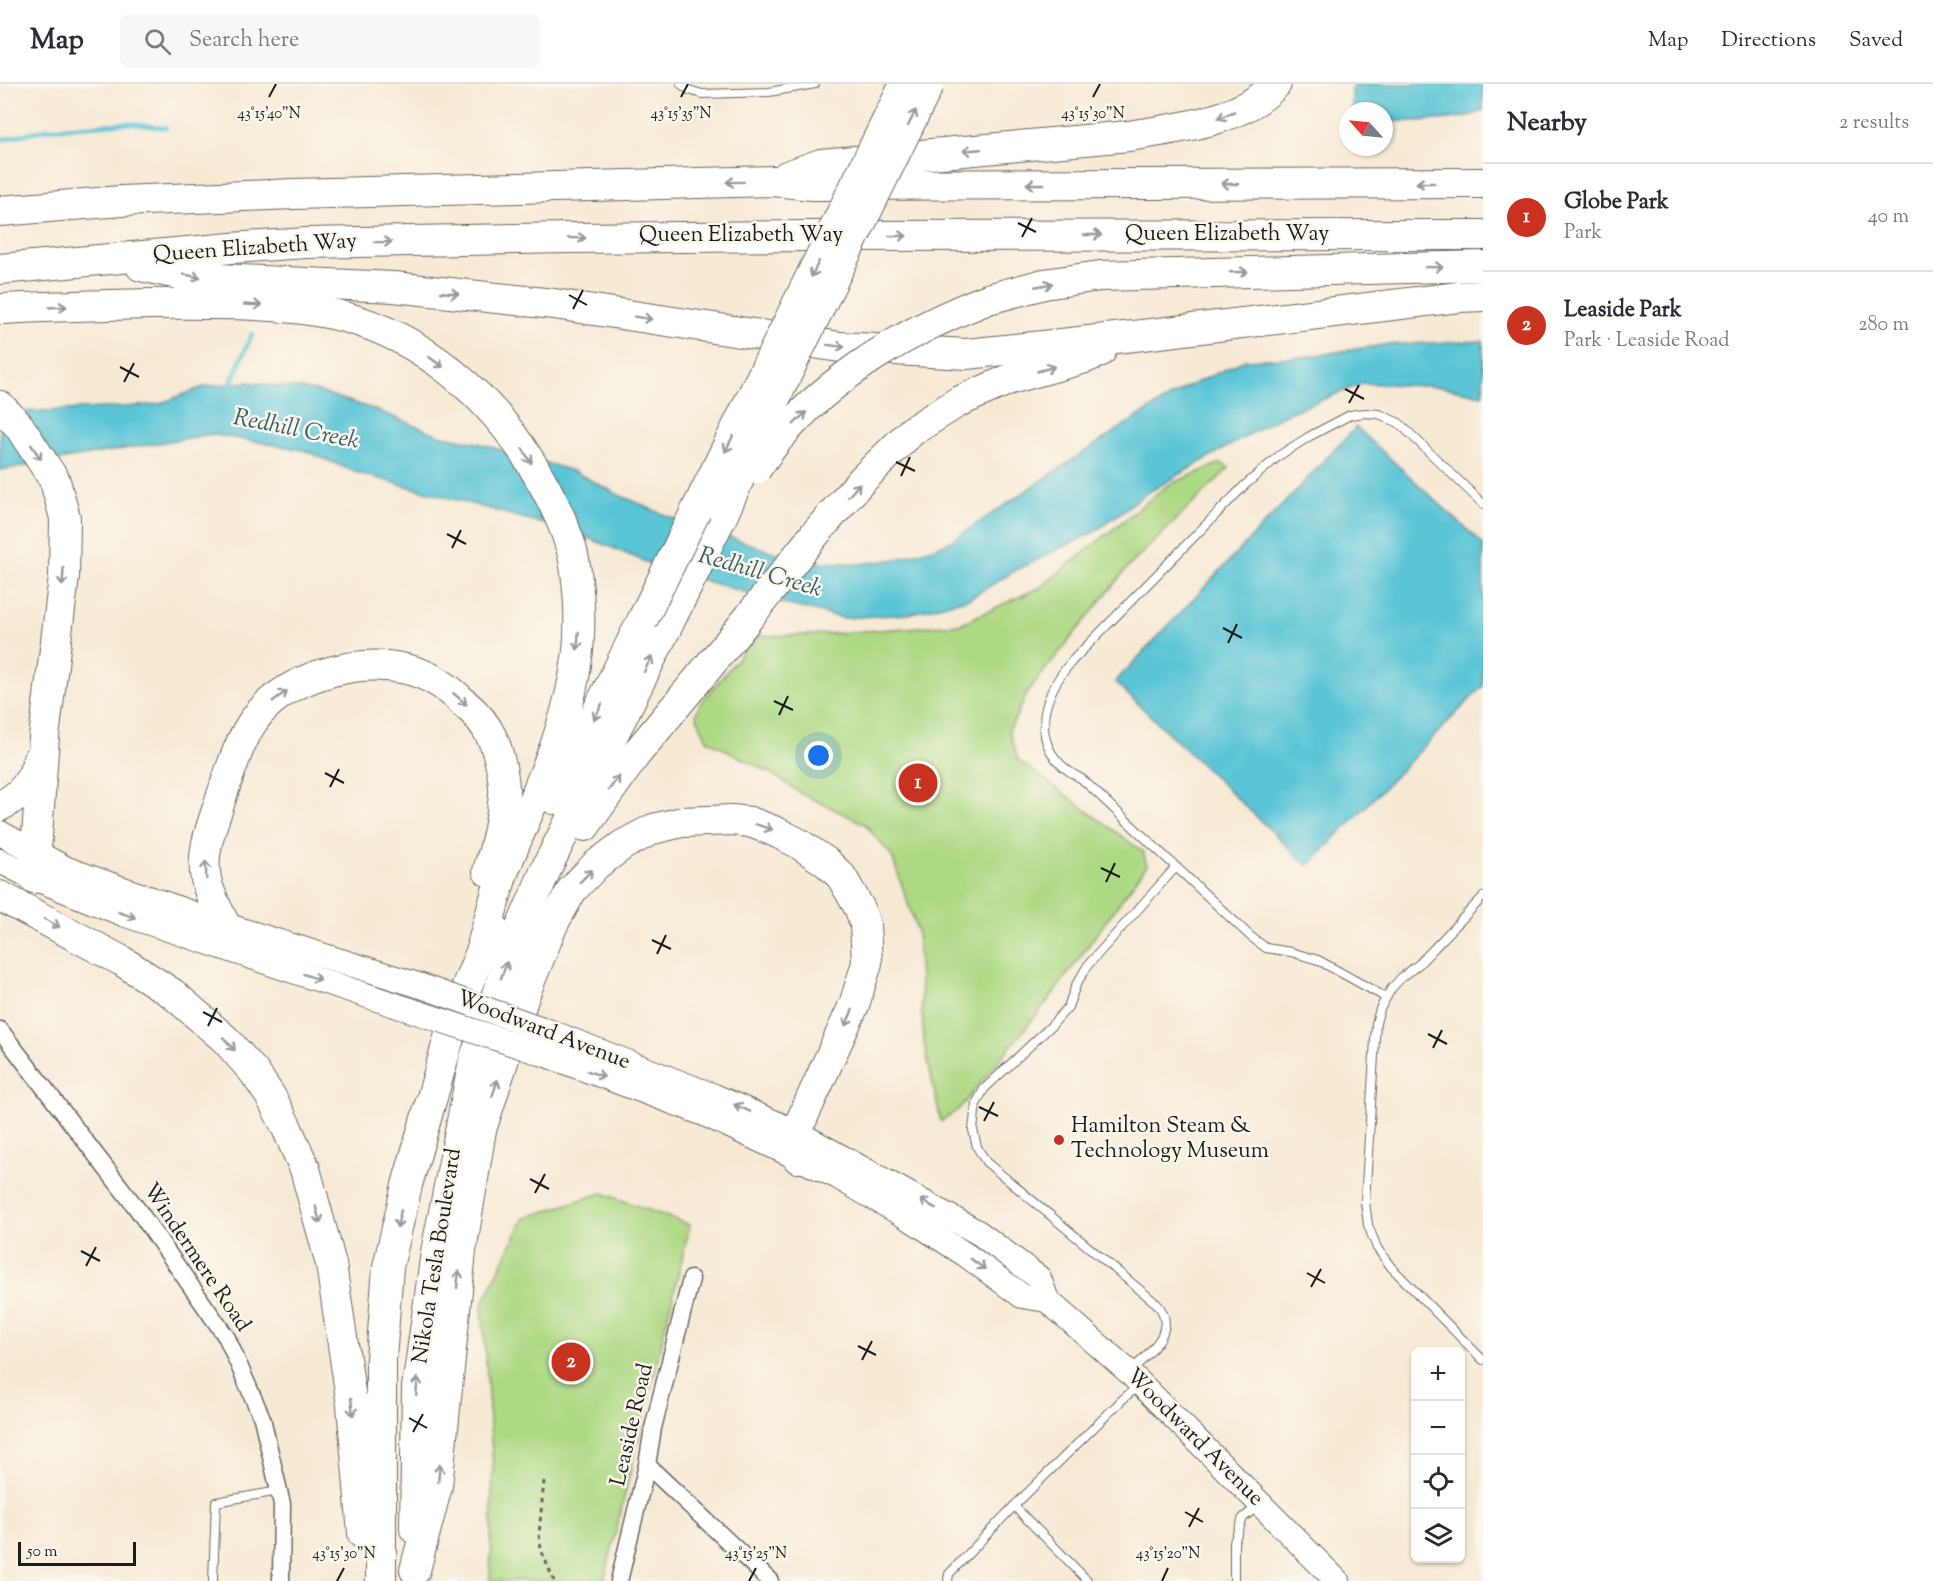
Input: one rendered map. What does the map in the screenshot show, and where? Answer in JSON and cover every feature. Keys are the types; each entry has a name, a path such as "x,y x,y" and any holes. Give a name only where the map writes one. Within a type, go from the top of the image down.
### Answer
{"highway":[{"path":"516,939 655,621 905,84"},
{"path":"724,512 780,388 929,84"},
{"path":"773,181 821,164 1130,136 1178,128 1220,118 1253,102 1275,84"},
{"path":"0,212 121,201 294,194 773,181 813,184 1483,183"},
{"name":"Queen Elizabeth Way","path":"0,269 306,243 842,236 1483,235"},
{"path":"115,260 196,278 394,287 554,304 840,347 967,354 1483,296"},
{"path":"483,942 655,621 724,512 779,438 823,395 861,365 946,315 988,299 1044,284 1100,276 1483,266"},
{"path":"0,309 141,303 231,304 282,307 344,317 380,329 419,349 465,383 492,409 518,442 547,489 571,548 580,617 578,651 569,707 551,761 505,866 483,942"},
{"path":"516,939 563,859 636,754 815,534 862,480 912,431 958,402 1010,380 1085,358 1134,336"},
{"path":"0,406 19,426 55,481 65,518 64,577 44,737 35,866"},
{"path":"225,925 205,877 206,843 234,759 248,731 265,707 306,679 345,668 376,666 406,669 440,682 472,710 492,738 501,766 504,794 491,861 423,1092 407,1185"},
{"path":"0,806 27,788 34,773 44,737"},
{"path":"415,1576 437,1486 461,1251 481,1130 525,993 553,924 572,890 596,865 623,844 653,829 682,822 713,820 750,822 774,831 815,853 841,876 851,892 865,924 867,963 854,1005 797,1145"},
{"path":"0,896 157,982 188,1005 226,1040 254,1072 271,1097 305,1169 332,1264 352,1405 366,1581"},
{"name":"Nikola Tesla Boulevard","path":"415,1576 417,1388 436,1252 474,1060 516,939"},
{"name":"Nikola Tesla Boulevard","path":"381,1581 381,1359 388,1267 407,1185 457,1010 483,942"}],"main road":[{"name":"Woodward Avenue","path":"0,833 35,866 123,914 412,1011 544,1042 714,1096 797,1145 979,1233 1039,1278 1047,1300 1135,1378 1337,1581"},
{"name":"Woodward Avenue","path":"0,861 78,873 225,925 421,986 544,1042"}],"street":[{"name":"Windermere Road","path":"0,1030 138,1210 227,1338 262,1419 282,1504 281,1581"},
{"name":"Leaside Road","path":"620,1581 647,1465 653,1428 691,1279"},
{"path":"647,1465 770,1581"}],"lane":[{"path":"681,84 689,90 702,94 769,92 815,84"},
{"path":"1385,997 1318,960 1266,948 1250,936 1082,779 1066,769 1054,755 1046,738 1044,719 1047,700 1058,677 1244,486 1280,455 1344,417 1372,413 1399,423 1483,504"},
{"path":"948,1581 949,1574 1014,1506 1122,1399 1163,1335 1166,1322 1157,1304 986,1162 974,1139 972,1122 976,1104 984,1089 1053,1025 1068,1007 1076,985 1088,965 1176,867"},
{"path":"1483,897 1419,964 1401,978 1385,997 1376,1023 1365,1202 1368,1225 1377,1248 1390,1267 1483,1360"},
{"path":"213,1581 216,1502 279,1491"},
{"path":"1234,1581 1234,1542 1243,1518 1260,1503"},
{"path":"1014,1506 1087,1580"}],"path":[{"path":"544,1481 539,1534 541,1550 554,1581"}],"green space":[{"path":"1221,463 1229,468 1128,567 1029,690 1009,731 1018,760 1143,852 1147,865 1047,1002 960,1108 941,1122 924,1043 917,930 892,856 865,824 802,794 769,772 707,740 696,715 700,704 756,636 813,635 960,624 1041,587 1168,485"},
{"path":"602,1193 690,1225 604,1581 490,1581 493,1467 482,1305 524,1218"}],"water":[{"path":"1354,84 1483,84 1483,110 1450,119 1393,121 1393,102 1352,102"},
{"name":"Redhill Creek","path":"1483,341 1483,395 1442,387 1364,383 1283,415 1145,494 1096,531 1016,570 970,598 908,614 843,618 785,604 658,567 577,533 355,472 304,450 211,434 0,470 0,413 159,404 203,387 247,382 317,391 373,409 439,435 478,443 573,471 667,516 800,561 860,564 898,559 948,543 1128,423 1185,388 1245,360 1303,357 1383,345"},
{"path":"1356,427 1483,544 1483,686 1308,866 1115,682"}],"waterway":[{"path":"0,140 47,129 128,123 166,128"},
{"path":"230,385 252,334"}],"place":[{"name":"Globe Park","path":"918,783"},
{"name":"Hamilton Steam & Technology Museum","path":"1059,1140"},
{"name":"Leaside Park","path":"571,1362"}]}
